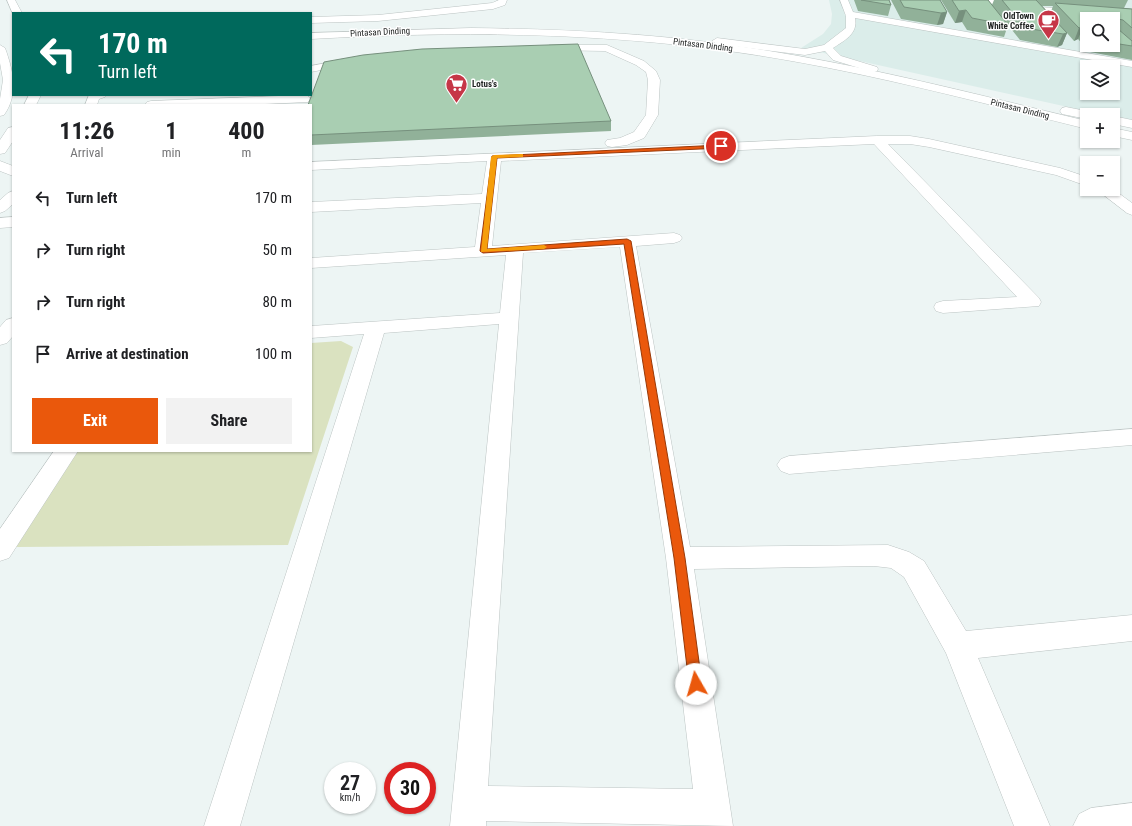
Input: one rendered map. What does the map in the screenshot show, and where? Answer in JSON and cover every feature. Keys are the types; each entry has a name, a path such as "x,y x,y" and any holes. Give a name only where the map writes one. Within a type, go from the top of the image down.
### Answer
{"street":[{"path":"11,0 17,12"},
{"path":"312,20 378,18 493,6 502,3 503,0"},
{"path":"717,41 805,52 827,48 849,32 853,23 844,0"},
{"path":"974,0 1029,1 1048,22"},
{"path":"982,0 992,13"},
{"path":"1079,4 1088,12"},
{"path":"1038,10 1080,15"},
{"path":"891,11 896,22"},
{"path":"850,14 1132,64"},
{"path":"1120,16 1132,16"},
{"path":"947,20 955,33"},
{"name":"Pintasan Dinding","path":"312,32 343,29 458,25 647,33 717,41 796,54 873,69 1080,114"},
{"path":"874,27 1058,61"},
{"name":"Pintasan Dinding","path":"312,36 444,30 561,33 658,39 739,49 830,66 1080,123"},
{"path":"1006,31 1015,44"},
{"path":"561,33 589,39 592,42 593,48"},
{"path":"607,48 608,46 618,42 658,39"},
{"path":"1068,44 1079,55 1080,60"},
{"path":"312,166 494,157 550,149 622,142 639,135 652,114 654,80 651,71 640,63 607,48 540,47"},
{"path":"0,48 7,68 10,90 0,112"},
{"path":"827,48 837,58 873,69"},
{"path":"312,71 322,66 366,59"},
{"path":"1120,73 1132,75"},
{"path":"91,104 94,97 98,96"},
{"path":"181,104 303,100"},
{"path":"1120,122 1132,125"},
{"path":"0,150 12,132"},
{"path":"1120,133 1132,136"},
{"path":"876,140 1032,302 944,307"},
{"path":"312,155 910,140 929,142 1060,172 1080,179"},
{"path":"483,251 494,157"},
{"path":"0,165 12,171"},
{"path":"0,192 12,188"},
{"path":"1113,196 1132,210"},
{"path":"0,208 12,197"},
{"path":"312,207 489,198"},
{"path":"0,223 12,222"},
{"path":"312,263 674,238"},
{"path":"515,249 469,814 714,816 679,558 627,241"},
{"path":"312,332 509,318"},
{"path":"0,339 12,325"},
{"path":"219,826 376,328"},
{"path":"789,465 1132,437"},
{"path":"0,550 65,452"},
{"path":"679,558 874,555 888,556 900,560 914,569 958,646 1032,826"},
{"path":"958,646 1132,628"},
{"path":"1091,826 1132,821"}],"shaded area":[{"path":"829,0 1132,0 1132,121 1120,118 1120,108 1080,108 1080,110 801,48 823,34 831,24 832,14"}],"green space":[{"path":"341,341 353,347 288,545 16,547 76,452 312,452 312,343"}],"building":[{"path":"861,0 889,0 891,5"},
{"path":"900,0 940,0 947,12 941,13 904,7"},
{"path":"952,0 988,0 1008,25 972,18 966,10 959,11"},
{"path":"1002,0 1036,0 1067,33 1063,34 1025,28"},
{"path":"1055,3 1132,9 1132,28 1123,20 1120,19 1120,12 1080,12 1079,28"},
{"path":"1120,31 1132,41 1132,46 1120,44"},
{"name":"Lotus's","path":"578,44 611,121 312,135 312,104 308,104 324,62 363,55 422,49"}],"slow traffic":[{"path":"521,155 494,157 483,251 544,247"}],"place":[{"name":"OldTown White Coffee","path":"1049,40"},
{"name":"Lotus's","path":"457,104"}],"route":[{"path":"696,684 679,558 627,241 483,251 494,157 721,146"}]}
